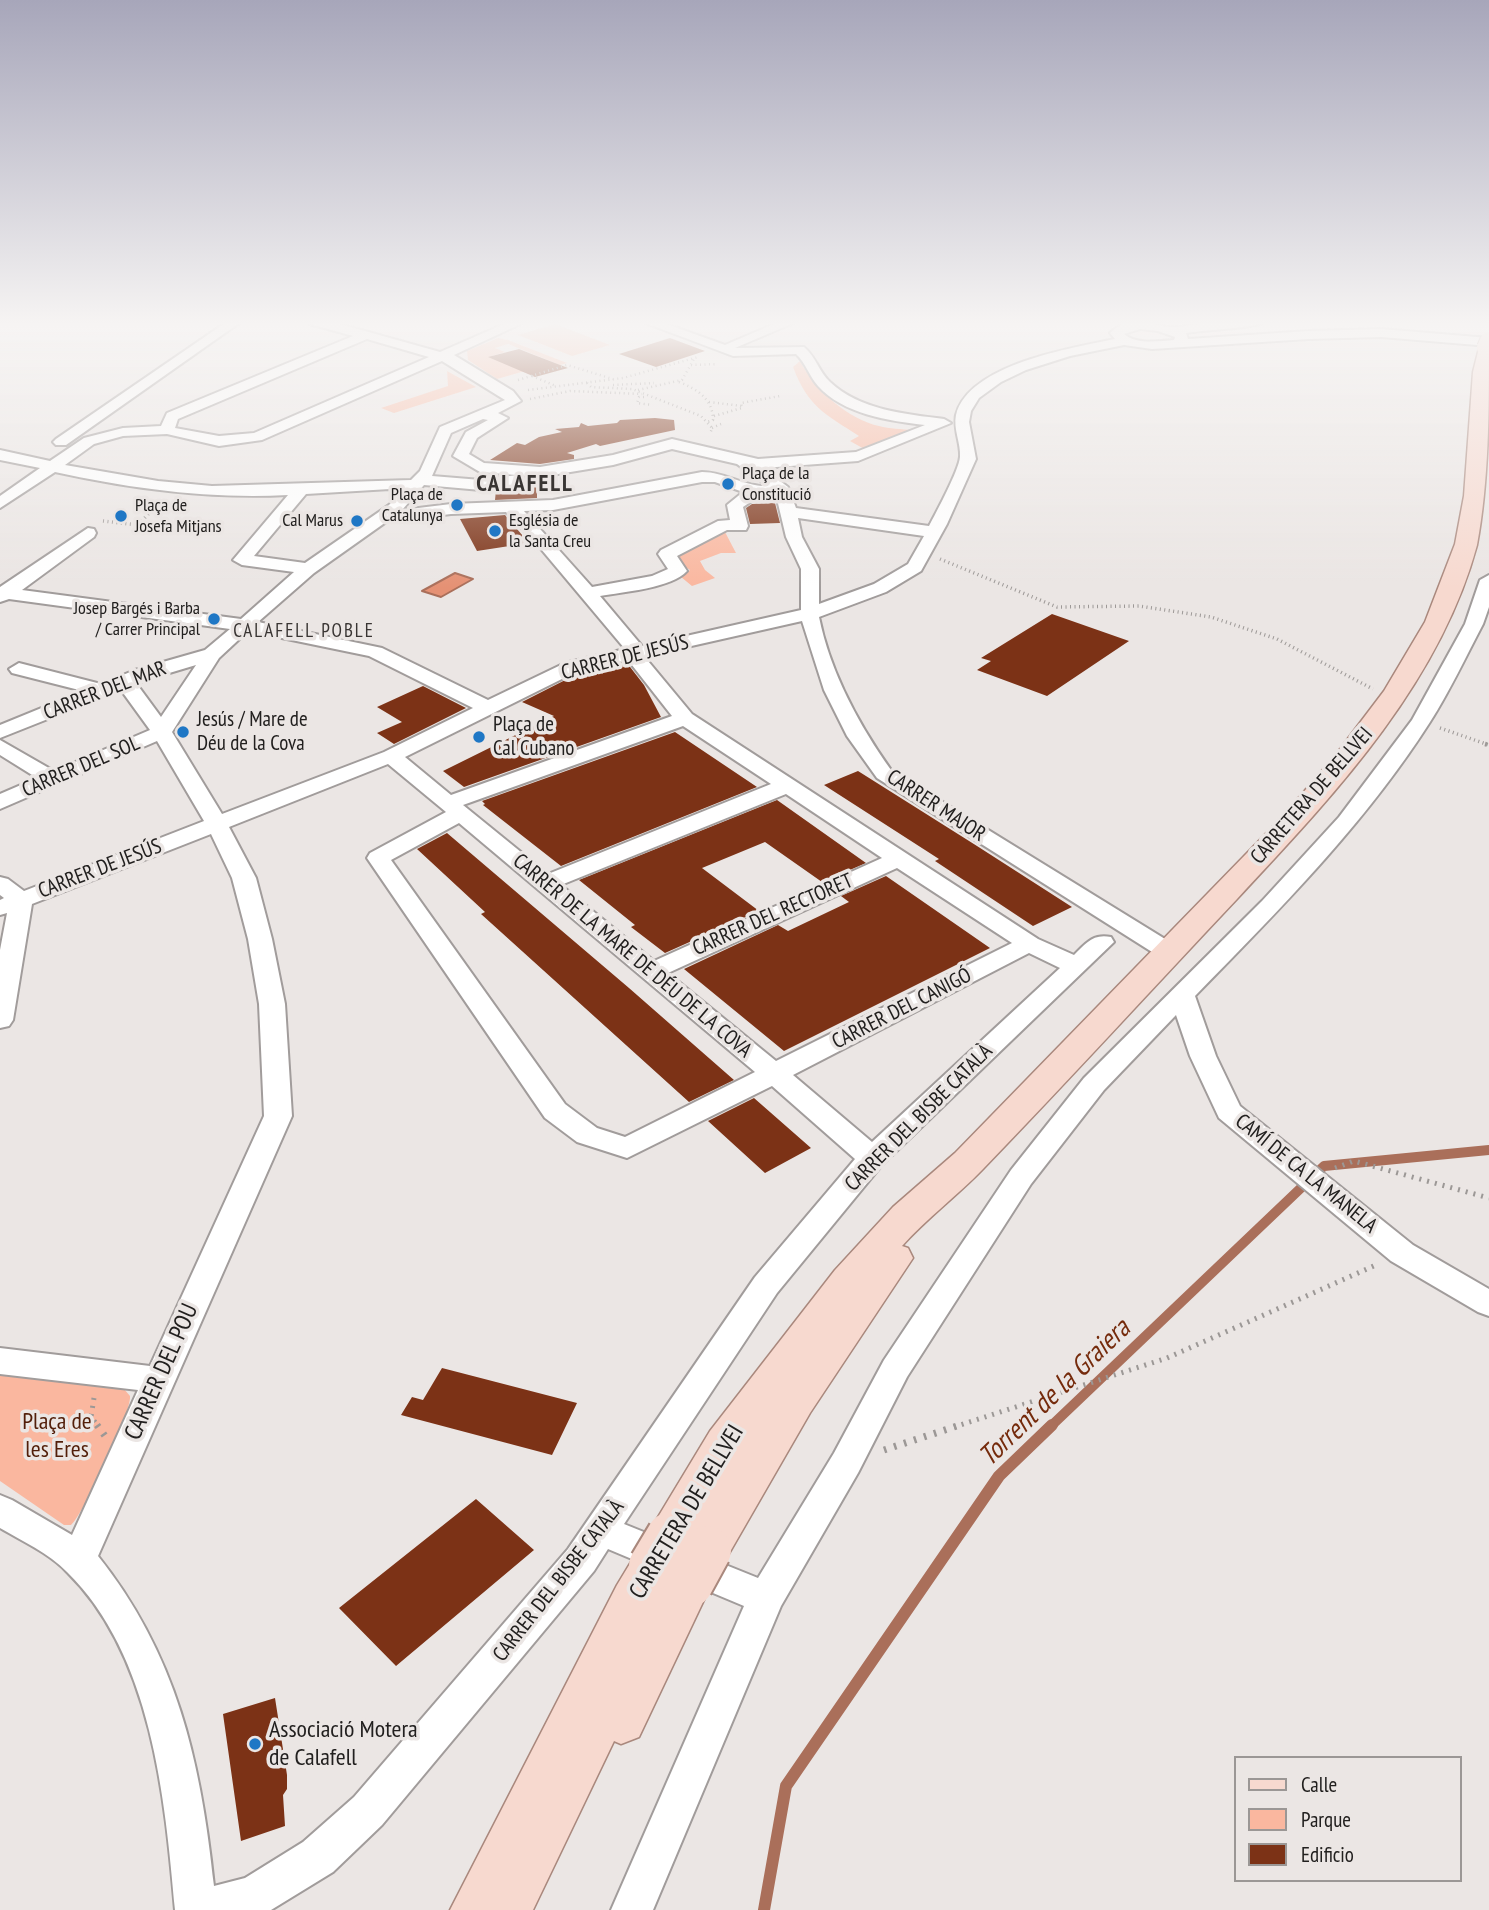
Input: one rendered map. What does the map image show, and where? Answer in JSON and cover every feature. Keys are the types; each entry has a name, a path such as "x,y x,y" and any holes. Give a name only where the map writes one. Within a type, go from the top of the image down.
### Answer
{"main road":[{"name":"CARRETERA DE BELLVEI","path":"528,1910 725,1444 849,1280 906,1217 968,1162 1293,822 1341,766 1393,698 1428,641 1446,603 1466,543 1474,495 1478,410"},
{"name":"CARRETERA DE BELLVEI","path":"477,1910 673,1565 723,1483 790,1408 868,1292 968,1162"},
{"path":"453,1910 583,1661 673,1565"},
{"path":"505,1910 673,1565"}],"street":[{"path":"0,485 109,410"},
{"path":"122,427 119,419 130,410"},
{"path":"91,422 122,427 169,423 198,410"},
{"path":"169,423 200,439 219,441 257,437 319,410"},
{"path":"162,732 212,654 308,569 376,522 418,483 427,472 445,430 495,410"},
{"path":"872,410 944,423 962,422 965,410"},
{"path":"483,415 501,418 474,431 464,444 461,456 480,467 542,476 582,475"},
{"name":"CARRER DE JESÚS","path":"10,904 391,756 572,667 809,614 880,588 915,567 935,532 968,459 962,422"},
{"path":"0,456 174,488 213,491 367,484 481,485 542,476 602,460 680,446 758,464 858,456 944,423"},
{"path":"0,503 89,441 122,427"},
{"path":"742,461 782,495"},
{"path":"376,522 415,512 553,505 702,477 717,477 750,495 782,495 935,532"},
{"path":"301,489 242,560 308,569"},
{"path":"588,593 655,580 678,571 667,554 724,525 740,526 734,505 750,495"},
{"name":"CARRER MAJOR","path":"782,495 794,537 810,569 809,614 834,690 858,736 884,774 1169,952"},
{"path":"511,508 542,539 638,653 638,662 685,718 1029,944 1077,966"},
{"path":"2,594 92,526"},
{"path":"632,1910 766,1598 846,1463 895,1369 1021,1177 1094,1084 1270,906 1347,822 1421,721 1474,624 1489,580"},
{"path":"2,594 244,625 375,652 488,708"},
{"name":"CARRER DEL MAR","path":"0,732 124,681 212,654"},
{"path":"19,669 103,690"},
{"name":"CARRER DEL POU","path":"79,1559 278,1116 272,1004 260,939 243,878 217,824 162,732 124,681"},
{"path":"456,808 685,718"},
{"name":"CARRER DEL SOL","path":"0,802 162,732"},
{"path":"0,746 52,779"},
{"name":"CARRER DE LA MARE DE DÉU DE LA COVA","path":"391,756 775,1074 872,1158"},
{"path":"544,884 786,786"},
{"name":"CARRER DEL CANIGÓ","path":"456,808 378,858 555,1111 587,1135 627,1148 1029,944"},
{"name":"CARRER DEL RECTORET","path":"649,972 898,859"},
{"path":"0,884 10,904 0,1020"},
{"name":"CARRER DEL BISBE CATALÀ","path":"202,1910 253,1897 318,1857 368,1811 581,1560 766,1285 872,1158 1102,942"},
{"name":"CAMÍ DE CA LA MANELA","path":"1182,994 1203,1056 1229,1111 1402,1253 1489,1304"},
{"path":"0,1361 158,1380"},
{"path":"0,1510 79,1559 117,1607 148,1665 176,1762 190,1845 196,1910"},
{"path":"602,1531 766,1598"}],"path":[{"path":"680,446 712,433 707,422 687,410"},
{"path":"711,410 714,416"},
{"path":"707,422 713,420 714,416 737,410"},
{"path":"712,428 721,424"},
{"path":"92,526 138,525 174,488"},
{"path":"925,552 1057,607 1139,606 1211,617 1277,639 1393,698"},
{"path":"1421,721 1489,745"},
{"path":"1311,1178 1353,1161 1489,1198"},
{"path":"846,1463 1167,1358 1402,1253"},
{"path":"96,1393 91,1417 108,1439 116,1438"}],"green space":[{"path":"821,410 844,410 883,427 912,430 866,450 850,441 859,436"},
{"path":"725,532 736,553 721,553 700,561 705,570 715,578 692,586 681,577 690,570 678,562 680,554"},
{"name":"Plaça de les Eres","path":"0,1372 115,1386 124,1389 130,1396 129,1405 106,1462 71,1525 64,1525 0,1481"}],"shaded area":[{"path":"455,573 473,579 441,597 422,591"}],"building":[{"path":"620,420 674,420 675,430 600,446 596,444 567,453 574,455 574,459 540,464 490,460 517,443 525,445 539,437 562,432 555,429 579,427 581,423 588,426 617,423"},
{"path":"527,479 537,479 537,498 495,500 496,490 523,486"},
{"path":"775,503 780,523 750,524 746,508 752,504"},
{"name":"Església de la Santa Creu","path":"505,515 529,543 477,551 460,519"},
{"path":"1052,614 1129,641 1047,696 977,670 991,661 981,658"},
{"path":"627,663 644,685 661,717 464,787 443,771 554,716 522,702 579,673"},
{"path":"423,686 466,708 394,744 377,733 402,722 377,707"},
{"path":"675,732 757,787 561,866 483,805 485,804 482,801"},
{"path":"858,771 1072,907 1033,926 935,861 939,859 824,785"},
{"path":"777,800 866,863 822,882 765,842 702,868 759,911 665,953 631,927 635,925 579,880"},
{"path":"447,833 734,1080 689,1102 481,914 485,912 417,849"},
{"path":"886,876 990,948 784,1051 684,969 778,925 788,931 849,902 841,896"},
{"path":"754,1098 811,1148 765,1173 708,1121"},
{"path":"442,1368 577,1403 552,1455 401,1415 412,1397 423,1400"},
{"path":"476,1499 534,1550 396,1666 339,1608"},
{"name":"Associació Motera de Calafell","path":"275,1698 287,1775 287,1789 283,1795 285,1826 241,1841 223,1714"}],"waterway":[{"name":"Torrent de la Graiera","path":"1050,1427 1324,1166 1489,1150"},
{"name":"Torrent de la Graiera","path":"764,1910 786,1786 999,1476 1052,1425"}],"place":[{"name":"Plaça de la Constitució","path":"728,484"},
{"name":"Plaça de Catalunya","path":"457,505"},
{"name":"Plaça de Josefa Mitjans","path":"121,516"},
{"name":"Cal Marus","path":"357,521"},
{"name":"Església de la Santa Creu","path":"495,531"},
{"name":"Josep Bargés i Barba / Carrer Principal","path":"214,619"},
{"name":"Jesús / Mare de Déu de la Cova","path":"183,732"},
{"name":"Plaça de Cal Cubano","path":"479,737"},
{"name":"Associació Motera de Calafell","path":"255,1744"}],"district":[{"name":"CALAFELL","path":"525,484"},
{"name":"CALAFELL POBLE","path":"304,632"}]}
